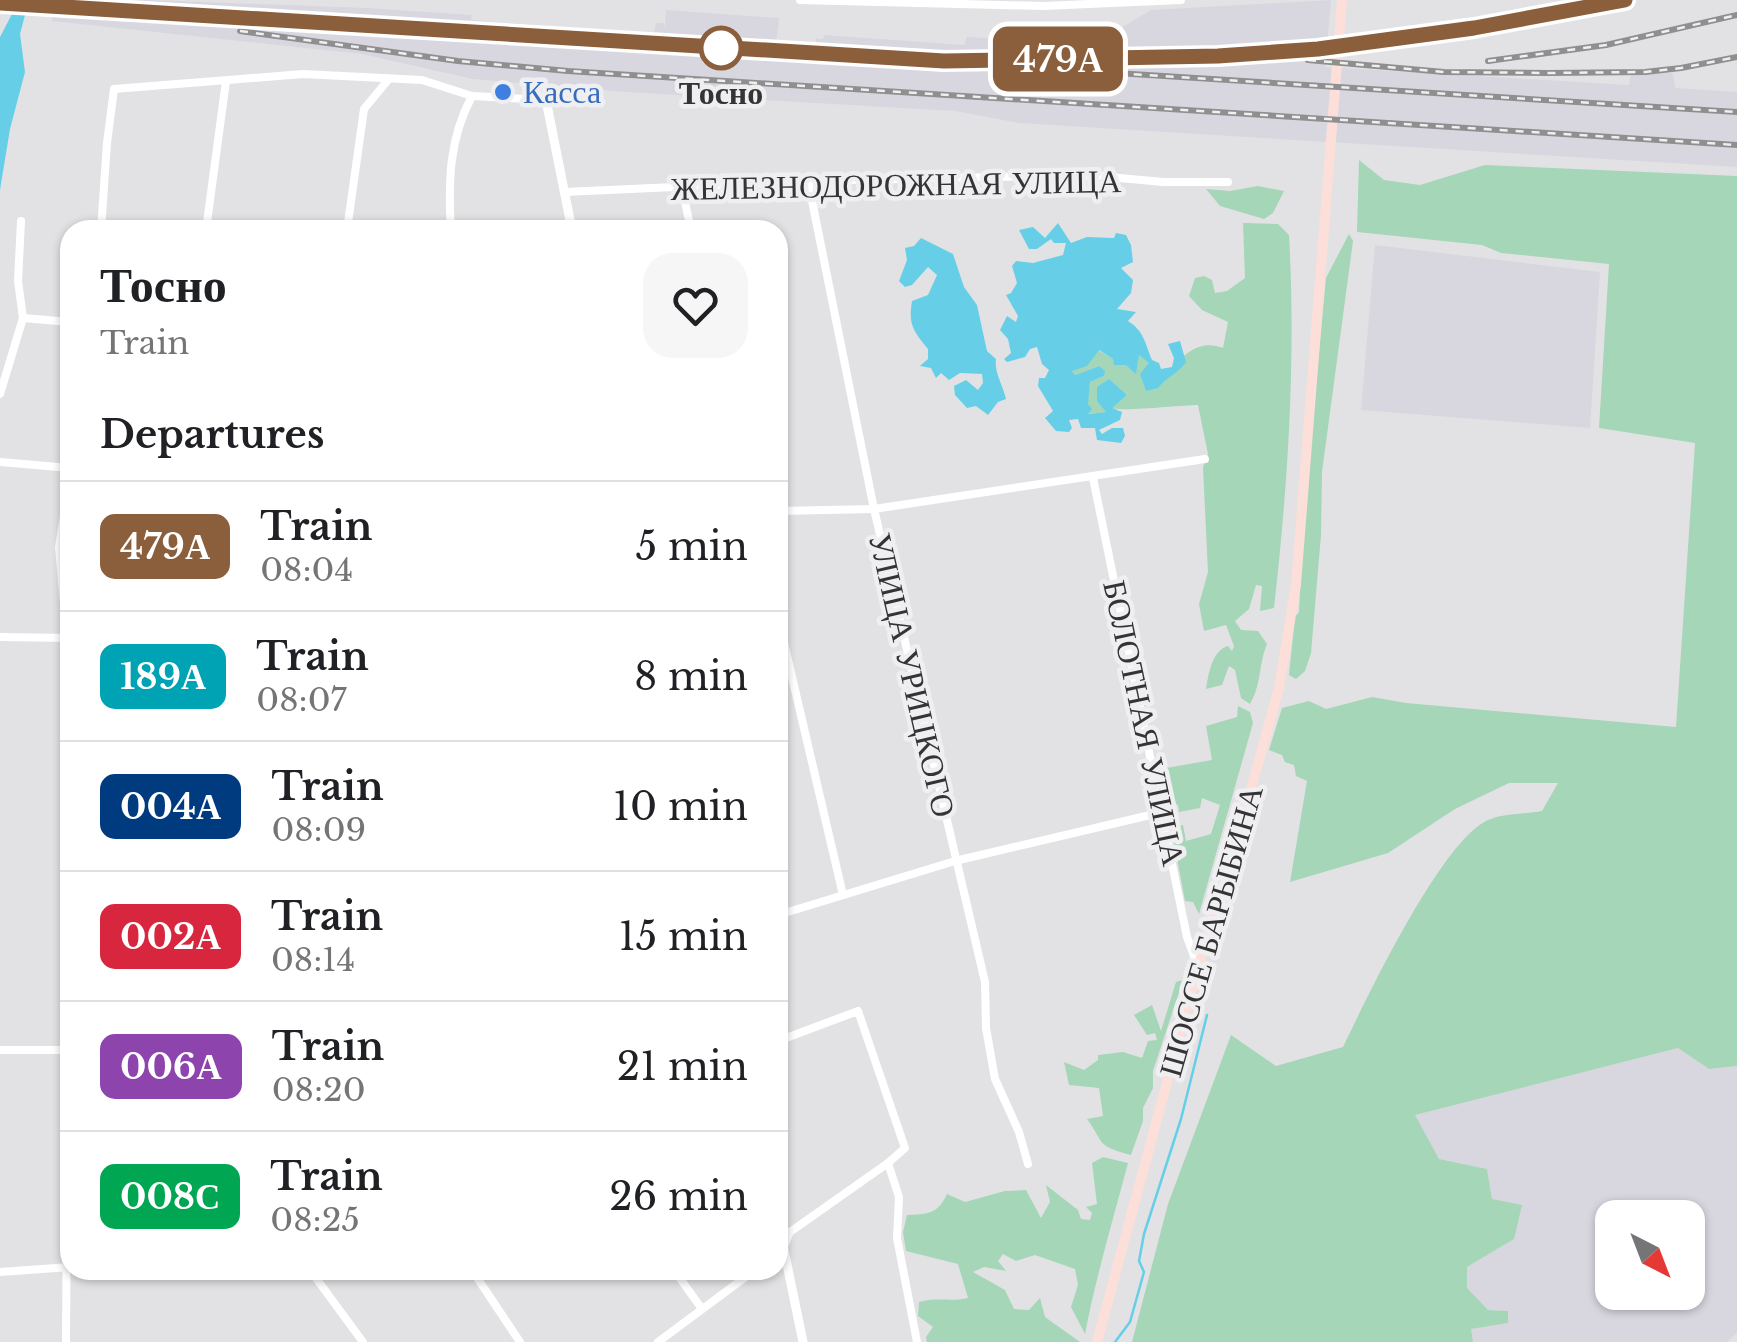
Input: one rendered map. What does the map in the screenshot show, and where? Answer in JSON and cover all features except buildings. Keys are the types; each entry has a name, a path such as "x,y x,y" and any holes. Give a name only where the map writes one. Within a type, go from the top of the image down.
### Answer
{"main road":[{"name":"ШОССЕ БАРЫБИНА","path":"1097,1342 1198,966 1279,688 1296,584 1342,0"}],"street":[{"path":"800,0 1043,6 1181,0"},
{"path":"102,220 106,143 114,90 302,74 422,80 472,96 546,100 570,220"},
{"path":"348,220 364,109 388,80"},
{"path":"207,220 226,82"},
{"path":"450,220 448,176 462,114 472,96"},
{"name":"ЖЕЛЕЗНОДОРОЖНАЯ УЛИЦА","path":"564,192 808,181 1087,175 1163,182 1228,182"},
{"name":"УЛИЦА УРИЦКОГО","path":"808,181 874,509 986,982 986,1028 996,1079 1020,1132 1028,1164"},
{"path":"682,188 689,220"},
{"path":"0,394 23,318 18,281 21,221"},
{"path":"23,318 60,321"},
{"path":"788,511 874,509 1204,459"},
{"path":"0,462 60,467"},
{"name":"БОЛОТНАЯ УЛИЦА","path":"1093,478 1187,937 1198,966"},
{"path":"0,637 60,638"},
{"path":"788,660 843,894"},
{"path":"788,912 956,861 1163,812"},
{"path":"788,1037 858,1011 905,1148 788,1236"},
{"path":"0,1050 60,1050"},
{"path":"888,1163 899,1197 897,1238 917,1342"},
{"path":"0,1272 60,1268"},
{"path":"66,1342 67,1280"},
{"path":"317,1280 362,1342"},
{"path":"479,1280 520,1342"},
{"path":"681,1280 702,1309"},
{"path":"658,1342 741,1280"},
{"path":"787,1280 803,1342"}],"shaded area":[{"path":"52,0 367,8 654,34 656,23 665,27 666,10 779,18 776,43 816,45 816,38 823,39 824,35 964,45 967,37 1094,44 1151,10 1331,0 1325,67 1629,85 1631,73 1673,73 1675,88 1737,92 1737,167 1019,123 955,111 473,79 362,54 52,21"},
{"path":"1375,245 1600,272 1590,428 1361,410"},
{"path":"1678,1048 1709,1069 1737,1066 1737,1333 1727,1342 1473,1342 1470,1329 1507,1323 1507,1311 1488,1310 1466,1288 1467,1267 1514,1239 1492,1199 1487,1169 1439,1159 1414,1115"}],"green space":[{"path":"1359,160 1384,180 1420,185 1485,165 1737,176 1737,1066 1709,1069 1678,1048 1415,1115 1439,1159 1487,1169 1492,1199 1522,1205 1514,1239 1467,1267 1467,1288 1488,1310 1508,1311 1508,1323 1471,1329 1473,1342 1132,1342 1168,1204 1231,1035 1276,1066 1343,1047 1407,923 1449,857 1488,820 1542,811 1558,783 1509,783 1455,809 1388,853 1290,882 1307,781 1296,776 1294,765 1285,762 1282,755 1269,750 1282,708 1309,701 1326,709 1372,697 1676,727 1695,443 1599,428 1609,264 1357,232"},
{"path":"1258,186 1284,191 1273,213 1264,219 1220,206 1206,189 1230,191"},
{"path":"1243,223 1278,224 1289,235 1292,329 1274,608 1260,611 1262,586 1256,585 1249,609 1235,621 1241,630 1258,631 1267,644 1250,704 1241,698 1235,670 1229,666 1222,685 1206,689 1215,657 1228,646 1232,651 1234,646 1226,625 1204,631 1199,604 1208,572 1203,467 1208,454 1198,405 1111,408 1127,395 1109,380 1107,412 1086,414 1090,382 1104,376 1099,366 1075,375 1072,371 1098,350 1113,359 1138,354 1150,363 1143,381 1146,390 1190,351 1211,345 1223,348 1228,322 1202,310 1189,296 1195,278 1204,276 1212,280 1215,293 1227,291 1245,278"},
{"path":"1349,234 1353,241 1322,472 1311,653 1305,671 1296,679 1289,675 1295,617 1299,612 1326,278"},
{"path":"1238,706 1250,712 1253,723 1199,914 1193,902 1185,901 1171,827 1183,825 1186,841 1211,834 1220,805 1202,798 1200,808 1179,812 1178,805 1171,801 1166,768 1212,760 1206,726 1237,717"},
{"path":"1183,980 1131,1155 1112,1149 1103,1143 1087,1119 1103,1116 1099,1088 1069,1085 1064,1062 1084,1070 1098,1060 1098,1055 1123,1052 1142,1058 1148,1041 1157,1040 1155,1033 1147,1035 1134,1015 1152,1005 1161,1031 1176,982"},
{"path":"1103,1157 1128,1163 1085,1334 1071,1307 1078,1285 1075,1269 1035,1255 1016,1261 1003,1254 998,1261 1006,1271 984,1267 973,1272 1005,1290 1014,1309 1029,1310 1040,1298 1045,1317 1080,1342 927,1342 933,1327 918,1316 919,1302 968,1298 958,1264 906,1251 903,1232 907,1215 932,1212 947,1194 965,1202 1005,1191 1026,1190 1041,1218 1050,1202 1046,1185 1078,1210 1081,1219 1090,1220 1092,1213 1086,1207 1097,1204 1092,1163"}],"water":[{"path":"14,0 29,0 20,34 25,72 0,190 0,37 12,14"},
{"path":"1058,223 1071,243 1087,237 1126,235 1133,262 1121,268 1133,280 1131,293 1117,309 1136,312 1128,321 1141,333 1152,360 1161,369 1172,367 1174,358 1168,344 1180,341 1186,362 1158,388 1146,391 1140,374 1149,363 1139,355 1136,374 1126,365 1114,365 1113,359 1099,350 1087,366 1072,371 1075,375 1099,366 1105,371 1104,376 1090,382 1088,404 1092,409 1088,414 1106,412 1097,401 1097,387 1109,379 1127,395 1112,408 1122,412 1120,420 1099,430 1102,434 1112,428 1123,428 1125,436 1121,443 1097,440 1095,428 1081,428 1078,419 1069,420 1069,432 1056,431 1045,418 1053,411 1038,386 1039,378 1045,378 1049,370 1042,364 1037,347 1025,357 1007,362 1004,359 1011,353 1008,339 1000,330 1007,316 1016,322 1018,316 1006,295 1017,283 1012,266 1016,261 1033,263 1063,255 1066,243 1054,243 1051,239 1037,249 1029,249 1019,230 1033,227 1045,238"},
{"path":"921,238 953,254 964,287 977,305 987,351 996,359 1006,399 998,402 988,415 976,406 967,408 955,395 954,386 966,380 978,390 983,383 982,374 960,373 949,380 941,373 936,378 931,368 920,366 928,359 928,349 913,327 912,301 928,295 937,275 928,267 912,285 905,287 899,281 907,260 905,248 914,246"}],"waterway":[{"path":"1115,1342 1130,1322 1144,1272 1139,1261 1144,1234 1181,1119 1207,1015"}],"railway":[{"path":"1084,58 1206,57 1324,48 1475,29 1625,0"},
{"path":"0,3 1737,112"},
{"path":"1488,61 1606,45 1737,15"},
{"path":"240,31 458,61 568,71 1737,145"},
{"path":"1308,60 1444,72 1549,73 1645,72 1737,57"}],"train":[{"name":"479А","path":"0,3 816,54 1012,61 1218,56 1318,49 1474,28 1625,0"}],"place":[{"name":"Тосно","path":"721,48"},
{"name":"Касса","path":"503,92"}]}
